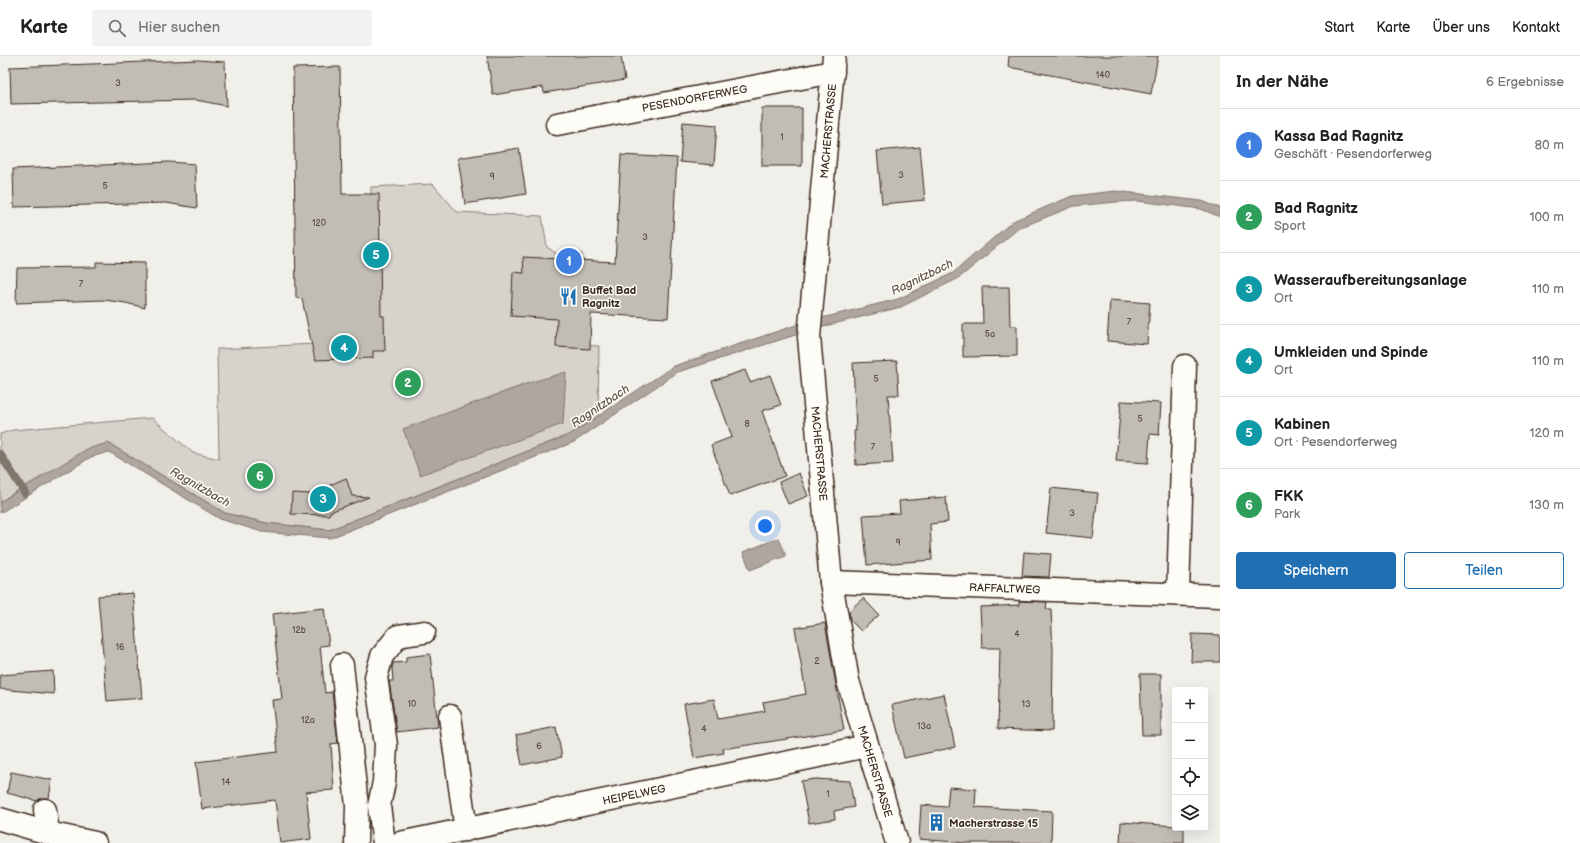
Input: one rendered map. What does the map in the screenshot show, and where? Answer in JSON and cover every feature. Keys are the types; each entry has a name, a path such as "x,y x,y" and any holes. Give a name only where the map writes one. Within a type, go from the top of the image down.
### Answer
{"street":[{"name":"PESENDORFERWEG","path":"557,124 833,64"},
{"name":"MACHERSTRASSE","path":"833,64 809,337 831,582 848,681 897,843"},
{"path":"1178,594 1185,366"},
{"name":"RAFFALTWEG","path":"831,582 1220,596"},
{"path":"384,843 379,806 384,782 386,745 376,677 382,656 398,636 424,632"},
{"path":"342,665 357,806 356,843"},
{"path":"450,716 466,830"},
{"name":"HEIPELWEG","path":"400,843 867,746"},
{"path":"45,810 48,833"},
{"path":"0,819 48,833 95,843"}],"shaded area":[{"path":"433,184 457,212 542,216 547,247 557,254 562,255 564,249 582,254 577,345 599,346 598,416 571,434 329,530 266,523 225,513 108,443 18,490 0,502 0,434 13,430 152,418 193,453 219,459 217,349 372,341 371,187"},
{"name":"Ragnitzbach","path":"1115,191 1202,201 1220,208 1220,217 1201,209 1138,201 1074,206 1019,228 959,278 901,307 821,327 678,372 574,442 330,538 262,532 220,519 109,452 91,457 0,513 0,502 87,449 108,443 225,513 266,523 329,530 571,434 674,366 802,323 898,299 953,273 1013,221 1072,196"},
{"path":"566,372 563,424 420,475 403,429 529,383"},
{"path":"779,538 786,556 750,570 743,552"}],"building":[{"path":"487,56 621,56 625,80 544,93 543,87 493,95"},
{"path":"1009,56 1158,56 1151,94 1008,67"},
{"path":"199,60 225,62 227,106 196,100 11,104 10,67"},
{"path":"340,67 342,194 379,194 381,316 384,316 385,351 373,351 373,358 315,360 302,299 296,298 293,68"},
{"path":"762,108 802,108 802,166 762,166"},
{"path":"683,122 717,125 714,165 680,162"},
{"path":"920,147 925,200 882,204 877,151"},
{"path":"519,148 526,194 465,204 458,158"},
{"path":"621,155 677,158 668,318 591,314 590,349 556,347 557,319 511,316 513,272 524,273 523,257 615,262"},
{"path":"169,162 195,164 197,208 166,203 14,207 13,169"},
{"path":"96,262 145,263 145,308 126,303 104,300 16,303 17,268 96,267"},
{"path":"982,287 1009,287 1010,326 1017,326 1017,356 963,357 963,324 983,324"},
{"path":"1110,300 1150,303 1147,344 1107,341"},
{"path":"897,361 899,395 888,395 893,463 856,465 853,363"},
{"path":"745,370 750,382 770,375 781,405 762,411 785,476 730,496 711,445 732,437 712,381"},
{"path":"1121,401 1161,403 1159,435 1150,434 1148,463 1116,461"},
{"path":"799,473 808,496 788,504 779,482"},
{"path":"346,478 352,496 369,497 330,512 329,515 291,514 292,493 329,495 330,485"},
{"path":"1051,488 1098,493 1093,538 1046,533"},
{"path":"946,497 948,522 930,524 932,560 867,565 863,515 900,513 899,501"},
{"path":"1024,552 1051,554 1049,577 1022,576"},
{"path":"133,593 142,698 107,701 98,596"},
{"path":"863,598 879,615 861,631 850,620 849,611"},
{"path":"1019,601 1047,602 1046,609 1051,609 1053,651 1052,731 998,729 1000,648 982,648 980,607 1019,605"},
{"path":"324,608 329,645 320,646 325,693 332,692 338,743 331,744 334,790 306,792 311,839 280,843 275,800 202,809 196,762 278,752 272,700 282,699 272,614"},
{"path":"825,623 844,730 723,749 724,753 694,758 684,704 714,699 718,719 765,711 763,702 806,694 795,628"},
{"path":"1192,634 1220,635 1220,662 1191,662"},
{"path":"430,654 438,727 397,732 389,681 393,681 393,663 406,662 406,657"},
{"path":"53,671 54,694 0,689 0,675"},
{"path":"1140,674 1161,674 1161,735 1142,735"},
{"path":"944,694 955,747 904,758 892,705"},
{"path":"556,727 562,757 522,765 516,735"},
{"path":"11,772 52,780 49,798 43,798 37,801 7,793"},
{"path":"815,779 850,781 854,807 834,811 835,819 809,823 801,781"},
{"path":"949,787 976,789 975,807 1052,811 1051,843 965,843 919,839 921,805 947,807"},
{"path":"1121,822 1172,826 1172,831 1184,831 1184,843 1120,843"}],"waterway":[{"path":"0,454 25,493"}],"place":[{"name":"Kabinen","path":"376,255"},
{"name":"Kassa Bad Ragnitz","path":"569,261"},
{"name":"Buffet Bad Ragnitz","path":"569,296"},
{"name":"Umkleiden und Spinde","path":"344,348"},
{"name":"Bad Ragnitz","path":"408,383"},
{"name":"FKK","path":"260,476"},
{"name":"Wasseraufbereitungsanlage","path":"323,499"},
{"name":"Macherstrasse 15","path":"936,823"}]}
